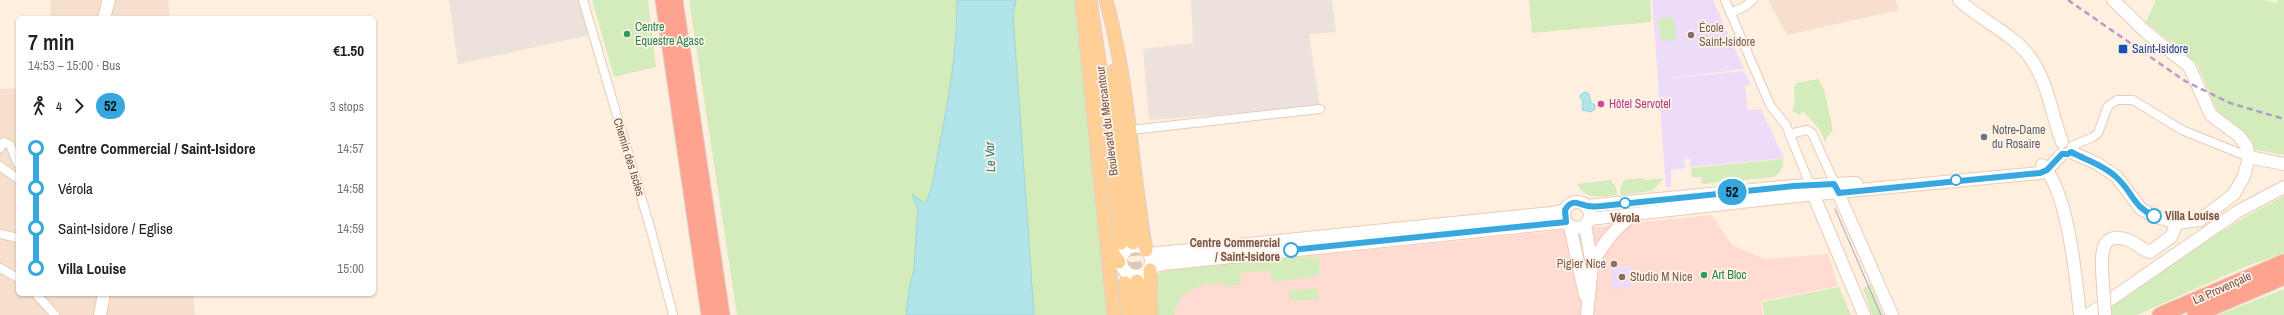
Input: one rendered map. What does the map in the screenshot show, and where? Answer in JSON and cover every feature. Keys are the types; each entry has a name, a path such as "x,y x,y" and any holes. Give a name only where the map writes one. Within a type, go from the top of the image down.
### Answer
{"highway":[{"path":"663,0 709,315"},
{"path":"675,0 722,315"},
{"name":"La Provençale","path":"2160,315 2284,262"},
{"name":"La Provençale","path":"2195,315 2284,277"}],"main road":[{"path":"105,16 109,0"},
{"path":"1082,0 1096,130 1106,248 1115,315"},
{"name":"Boulevard du Mercantour","path":"1090,0 1127,243 1119,112 1103,0"},
{"path":"1106,0 1114,30 1131,130 1150,269 1151,315"},
{"path":"1959,0 1978,17 2010,38 2029,55 2046,86 2065,149 2103,167 2116,176 2141,209 2154,216 2176,223 2200,220 2234,194 2244,176 2249,157 2247,147 2239,136 2211,115 2189,66 2130,18 2113,0"},
{"path":"1096,130 1106,195 1111,245 1114,256 1127,274 1143,274 1150,269 1172,263 1567,219"},
{"path":"1587,309 1567,219 1573,202 1578,202 1586,206 1837,189 2042,168 2065,149"},
{"path":"2249,157 2280,163 2284,172"},
{"path":"2042,168 2060,199 2070,245 2080,315"},
{"path":"2088,315 2237,212 2284,187"},
{"path":"1837,189 1892,315"},
{"path":"1115,315 1114,281 1120,265 1122,253 1136,247 1148,252 1545,214 1567,219 1575,228 1587,222 1812,190"},
{"path":"1812,190 1864,315"},
{"path":"1586,206 1589,210 1587,222 1592,265 1587,309"},
{"path":"1592,265 1606,240 1619,226 1633,215"},
{"path":"2105,315 2101,256 2106,243 2111,239 2124,238 2150,252 2171,237 2176,223"},
{"path":"1128,315 1131,282 1140,315"},
{"path":"100,315 104,296"}],"street":[{"name":"Chemin des Iscles","path":"583,0 652,234 673,315"},
{"path":"1725,0 1770,105 1786,125 1812,190"},
{"path":"1730,13 1744,7 1753,0"},
{"path":"2065,149 2093,137 2098,133 2108,106 2124,99 2133,100 2143,104 2182,130 2249,157"},
{"path":"1131,130 1320,110"},
{"path":"1789,134 1806,130 1812,133 1837,189"},
{"path":"0,148 4,142 10,145 16,159"},
{"path":"0,166 16,178"},
{"path":"0,234 16,238"},
{"path":"0,268 16,277"},
{"path":"38,296 55,315"}],"shaded area":[{"path":"51,0 168,0 170,16 50,16"},
{"path":"449,0 579,0 590,35 458,64"},
{"path":"1191,0 1332,0 1336,32 1309,34 1320,107 1149,120 1143,49 1193,43"},
{"path":"1652,0 1713,0 1744,69 1662,79 1744,71 1751,84 1745,85 1748,110 1761,109 1784,158 1690,167 1690,159 1684,159 1685,168 1671,170 1671,187 1666,187"},
{"path":"1768,0 1896,0 1899,10 1787,35"},
{"path":"16,88 16,296 193,296 195,315 0,315 0,89"},
{"path":"1712,215 1732,245 1764,259 1828,254 1838,286 1761,301 1763,315 1158,315 1154,274 1300,257"},
{"name":"Studio M Nice","path":"1633,266 1633,286 1613,290 1611,268"}],"green space":[{"name":"Centre Equestre Agasc","path":"592,0 648,0 656,67 614,77"},
{"path":"689,0 957,0 954,57 949,105 933,187 925,204 913,195 918,209 914,269 909,290 906,315 737,315"},
{"path":"1016,0 1078,0 1108,315 1034,315 1013,15"},
{"path":"1529,0 1650,0 1651,22 1532,33"},
{"path":"2156,0 2264,0 2276,3 2278,0 2284,0 2284,155 2252,149 2236,125 2219,115 2197,64 2146,22"},
{"path":"1674,17 1676,40 1661,41 1658,19"},
{"path":"1818,79 1824,89 1833,130 1826,139 1826,144 1820,130 1803,111 1800,115 1792,111 1795,102 1794,87 1797,83"},
{"path":"1783,159 1782,169 1774,177 1702,184 1701,177 1692,177 1691,168"},
{"path":"1640,178 1647,180 1664,178 1652,191 1621,195 1620,188 1624,180"},
{"path":"1611,180 1616,188 1617,195 1599,197 1589,195 1585,193 1577,184"},
{"path":"2284,196 2284,253 2242,268 2137,315 2110,315 2110,308 2159,270 2240,220"},
{"path":"1317,257 1319,260 1320,272 1315,277 1272,282 1271,270 1241,273 1240,285 1223,286 1221,283 1212,285 1208,283 1202,285 1182,298 1178,303 1174,315 1154,315 1153,282 1159,273 1182,266 1187,268 1250,259"},
{"path":"1870,285 1883,315 1872,315 1863,288"},
{"path":"1839,287 1851,315 1764,315 1762,302"},
{"path":"1317,288 1318,299 1290,301 1289,290"},
{"path":"2284,289 2284,315 2218,315"}],"water":[{"name":"Le Var","path":"957,0 1016,0 1013,15 1034,315 906,315 909,290 914,269 918,209 912,194 925,204 932,184 952,75 956,38"},
{"path":"1585,92 1589,94 1591,103 1595,105 1595,109 1591,112 1582,110 1583,101 1580,98 1581,94"}],"tunnel":[{"path":"1121,243 1125,283"},
{"path":"1133,243 1137,281"}],"tram line":[{"path":"1835,209 1881,315"}],"railway":[{"path":"2068,0 2185,81 2230,103 2284,119"}],"bus line":[{"name":"52","path":"1291,250 1566,222 1564,218 1566,207 1573,202 1582,203 1586,206 1602,206 1794,186 1834,184 1839,193 2006,175 2040,173 2047,170 2060,158 2062,154 2066,155 2071,152 2096,163 2116,176 2136,204 2141,209 2154,216"}],"place":[{"name":"Centre Equestre Agasc","path":"627,34"},
{"name":"École Saint-Isidore","path":"1691,35"},
{"name":"Saint-Isidore","path":"2123,49"},
{"name":"Hôtel Servotel","path":"1601,104"},
{"name":"Notre-Dame du Rosaire","path":"1984,137"},
{"name":"Vérola","path":"1625,203"},
{"name":"Villa Louise","path":"2154,216"},
{"name":"Centre Commercial / Saint-Isidore","path":"1291,250"},
{"name":"Pigier Nice","path":"1614,264"},
{"name":"Art Bloc","path":"1704,275"},
{"name":"Studio M Nice","path":"1622,277"}]}
